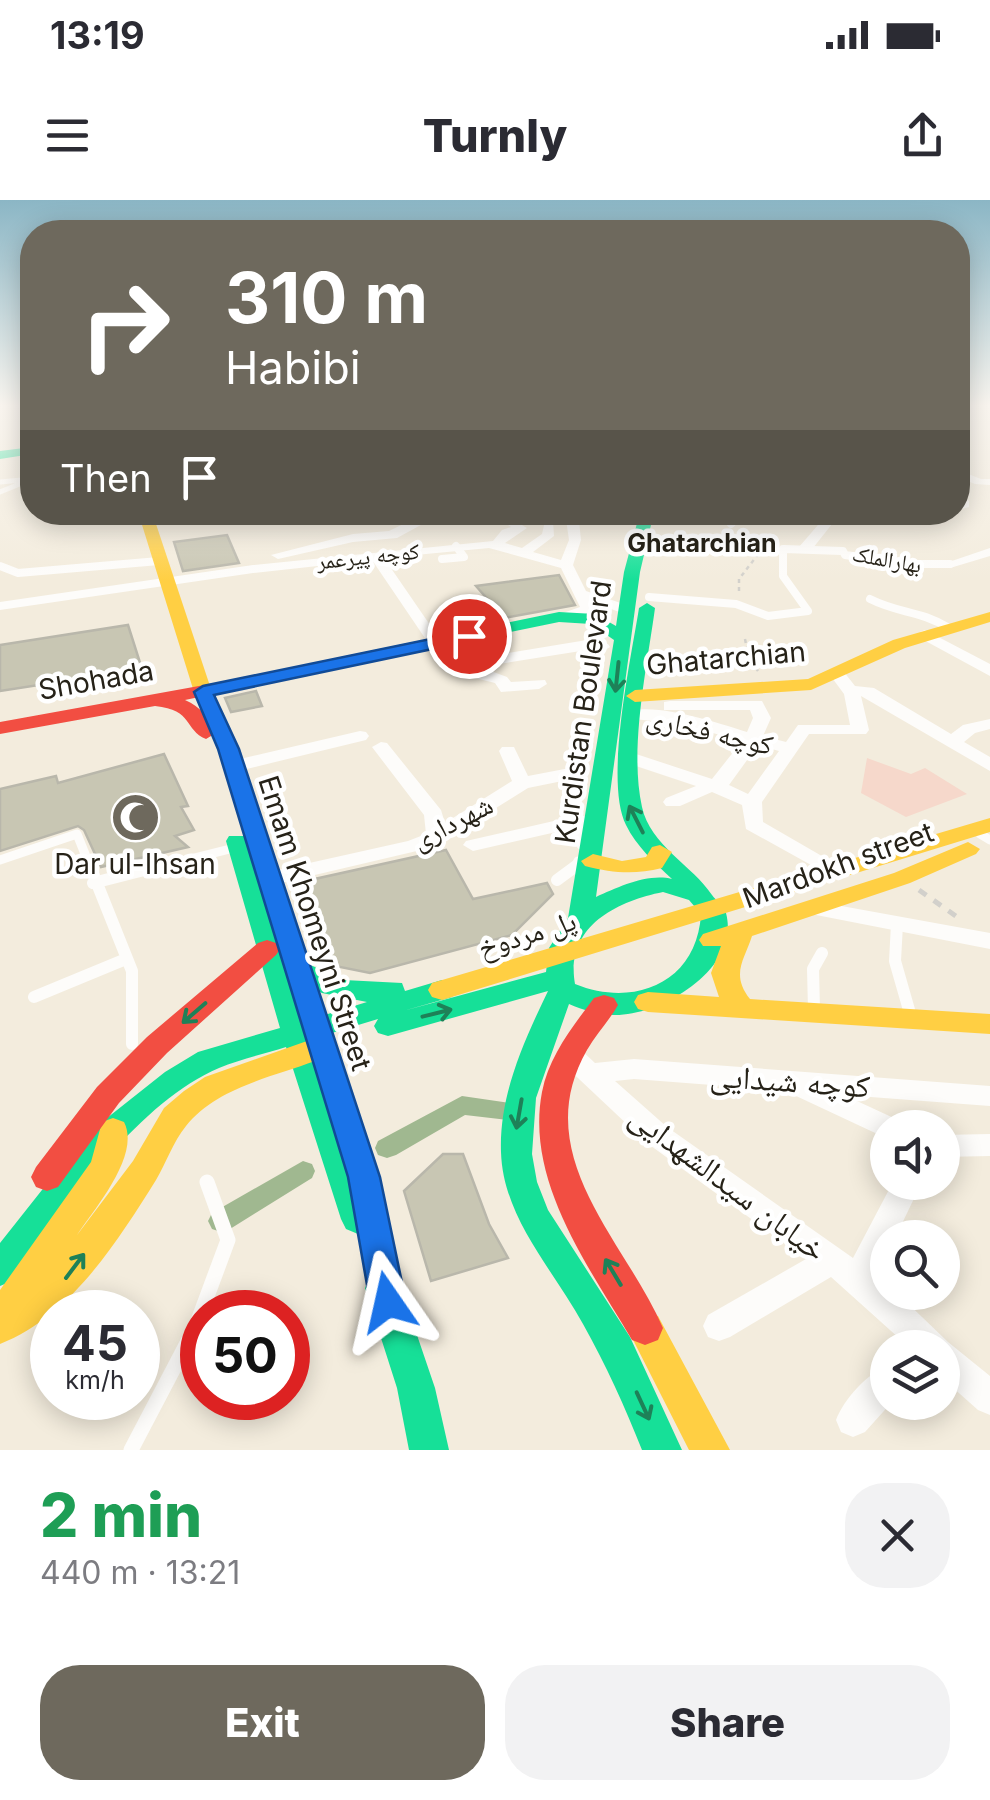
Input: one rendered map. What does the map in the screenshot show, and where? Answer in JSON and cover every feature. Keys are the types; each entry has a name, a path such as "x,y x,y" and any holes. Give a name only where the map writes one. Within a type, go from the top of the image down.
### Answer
{"main road":[{"name":"Emam Khomeyni Street","path":"148,525 203,692 234,766 297,968 312,1051"},
{"name":"Kurdistan Boulevard","path":"639,525 629,808 637,826 702,895"},
{"name":"Kurdistan Boulevard","path":"574,926 594,860 613,642 635,601 663,525"},
{"name":"Shohada","path":"0,728 203,692 568,616"},
{"path":"568,616 612,625 613,642"},
{"name":"Ghatarchian","path":"635,704 669,706 772,687 844,682 874,654 990,617"},
{"name":"Emam Khomeyni Street","path":"156,700 188,705 202,717 267,949 364,1177 388,1302 416,1388 429,1450"},
{"name":"Mardokh street","path":"702,895 945,826 986,832"},
{"name":"Mardokh street","path":"712,940 902,878 971,848 986,832"},
{"name":"پل مردوخ","path":"0,1270 84,1159 166,1083 208,1060 949,839 986,832"},
{"path":"594,860 634,868 654,863 660,852"},
{"path":"297,968 326,987 362,998 476,968 574,926 604,901 649,885 678,884 702,895 716,917 712,940 686,976 670,989 641,1002"},
{"path":"574,926 558,956 559,984 540,1032 517,1116 518,1171 524,1194 592,1305 662,1450"},
{"path":"742,1007 726,992 720,976 728,951 747,930"},
{"path":"0,1239 108,1095 157,1045 267,949"},
{"path":"559,984 582,1001 604,1005 641,1002 814,1010 990,1024"},
{"path":"0,1323 62,1284 118,1208 175,1117 216,1084 312,1051 559,984"},
{"path":"604,1005 587,1022 580,1064 552,1138 558,1172 572,1205 673,1376 710,1450"},
{"path":"0,1323 106,1166 113,1131"}],"street":[{"path":"252,569 258,559 324,543 392,535 409,525"},
{"path":"415,550 411,539 429,533 428,525"},
{"path":"498,543 507,533 521,528 516,525"},
{"path":"522,553 548,536 549,525"},
{"path":"568,616 588,609 566,565 574,540 573,525"},
{"path":"804,550 825,525"},
{"name":"کوچه پیرعمر","path":"0,606 55,598 163,572 252,569 456,546 498,543 544,562 566,565"},
{"name":"بهارالملک","path":"950,564 989,554"},
{"path":"375,555 443,642 477,674 501,680 507,688 539,684"},
{"path":"582,594 635,601"},
{"path":"29,615 53,609 55,598"},
{"path":"926,635 990,671"},
{"path":"468,664 613,642"},
{"path":"844,682 868,692 990,765"},
{"path":"820,864 753,826 752,802 787,748 804,730 860,730 844,682"},
{"path":"669,706 756,706 762,718 752,740 715,787 673,802"},
{"name":"کوچه فخاری","path":"669,706 752,740 787,748"},
{"path":"952,742 968,730 990,724"},
{"path":"234,766 360,736"},
{"path":"381,747 434,814 436,837"},
{"path":"508,752 522,784"},
{"path":"630,758 682,772 752,802"},
{"name":"شهرداری","path":"268,879 436,837 522,784 576,773"},
{"path":"473,846 580,821"},
{"path":"814,908 990,940"},
{"name":"کوچه شیدایی","path":"580,1064 794,1084 990,1096"},
{"name":"خیابان سیدالشهدایی","path":"580,1064 657,1135 858,1279 911,1330"},
{"path":"794,1084 870,1120"},
{"path":"960,1146 990,1145"},
{"path":"858,1279 899,1200"},
{"path":"719,1326 832,1260"},
{"name":"خیابان سیدالشهدایی","path":"960,1373 990,1398"},
{"path":"853,1420 870,1402"}],"lane":[{"path":"442,559 464,557 456,546"},
{"name":"بهارالملک","path":"755,609 768,616 808,611 803,596 786,583 782,573 783,549 843,551 845,555 882,558 909,566 950,564"},
{"path":"0,566 18,573 163,572"},
{"path":"635,601 693,599 755,609"},
{"path":"870,599 894,611 922,612 949,628"},
{"path":"557,880 574,870 581,854 576,773"},
{"path":"0,860 76,834 132,971 132,1044"},
{"path":"94,883 239,846"},
{"path":"897,924 895,961 911,1018"},
{"path":"814,1010 813,969 822,953"},
{"path":"34,996 126,959"},
{"path":"131,1450 196,1326 228,1240 207,1182"}],"path":[{"path":"732,525 746,534 750,546 763,548 738,580 739,592 755,609"},
{"path":"745,639 749,660 772,687"},
{"path":"902,878 961,919"}],"shaded area":[{"path":"867,758 911,774 925,768 967,794 906,817 861,793"}],"building":[{"path":"227,535 239,563 183,571 174,542"},
{"path":"559,575 575,605 504,618 476,586"},
{"path":"128,625 142,669 0,691 0,645"},
{"path":"256,691 262,706 231,712 225,698"},
{"name":"Dar ul-Ihsan","path":"164,754 188,806 181,807 194,830 175,836 188,847 101,867 84,830 78,826 0,851 0,789 56,776 58,783"},
{"path":"446,850 473,899 547,883 553,894 512,935 370,973 335,966 313,933 309,933 292,884"},
{"path":"443,1154 463,1154 489,1224 508,1258 431,1281 404,1191"}],"waterway":[{"path":"387,1148 462,1105 508,1111"},
{"path":"221,1221 303,1171"}],"traffic: fast":[{"path":"580,921 632,572 644,525"},
{"path":"647,608 632,719 631,806 636,823 649,841 699,892"},
{"path":"365,657 559,617 595,619 623,638"},
{"path":"237,841 267,949 358,1219"},
{"path":"663,884 698,894 714,913 713,937 696,967 668,990 633,1003 599,1004 562,990 558,967 571,930 602,904 663,884"},
{"path":"297,968 342,989 366,993 392,990"},
{"path":"388,1026 556,979"},
{"path":"0,1270 93,1153 175,1080 208,1060 442,990"},
{"path":"562,990 539,1042 521,1098 517,1126 521,1182 537,1220 617,1350 662,1450"},
{"path":"383,1288 416,1388 429,1450"}],"traffic: slow":[{"path":"149,525 203,692 229,749 326,1055"},
{"path":"635,696 811,684 899,644 990,617"},
{"path":"442,990 990,825"},
{"path":"712,940 902,878 968,849"},
{"path":"593,861 622,868 654,863 660,852"},
{"path":"740,938 729,956 725,973 729,989 741,1007"},
{"path":"648,1002 990,1024"},
{"path":"0,1327 62,1284 144,1171 175,1117 195,1099 216,1085 319,1048"},
{"path":"4,1314 106,1166 113,1131"},
{"path":"645,1328 710,1450"}],"traffic: jam":[{"path":"0,728 365,657"},
{"path":"156,700 187,708 206,733"},
{"path":"47,1177 108,1095 157,1045 267,949"},
{"path":"604,1005 573,1048 557,1089 554,1130 561,1170 576,1210 645,1328"},
{"path":"326,1055 364,1177 388,1302"}],"place":[{"name":"Dar ul-Ihsan","path":"135,817"}],"district":[{"name":"Ghatarchian","path":"702,543"}],"route":[{"path":"388,1302 364,1177 229,749 203,692 469,636"}]}
